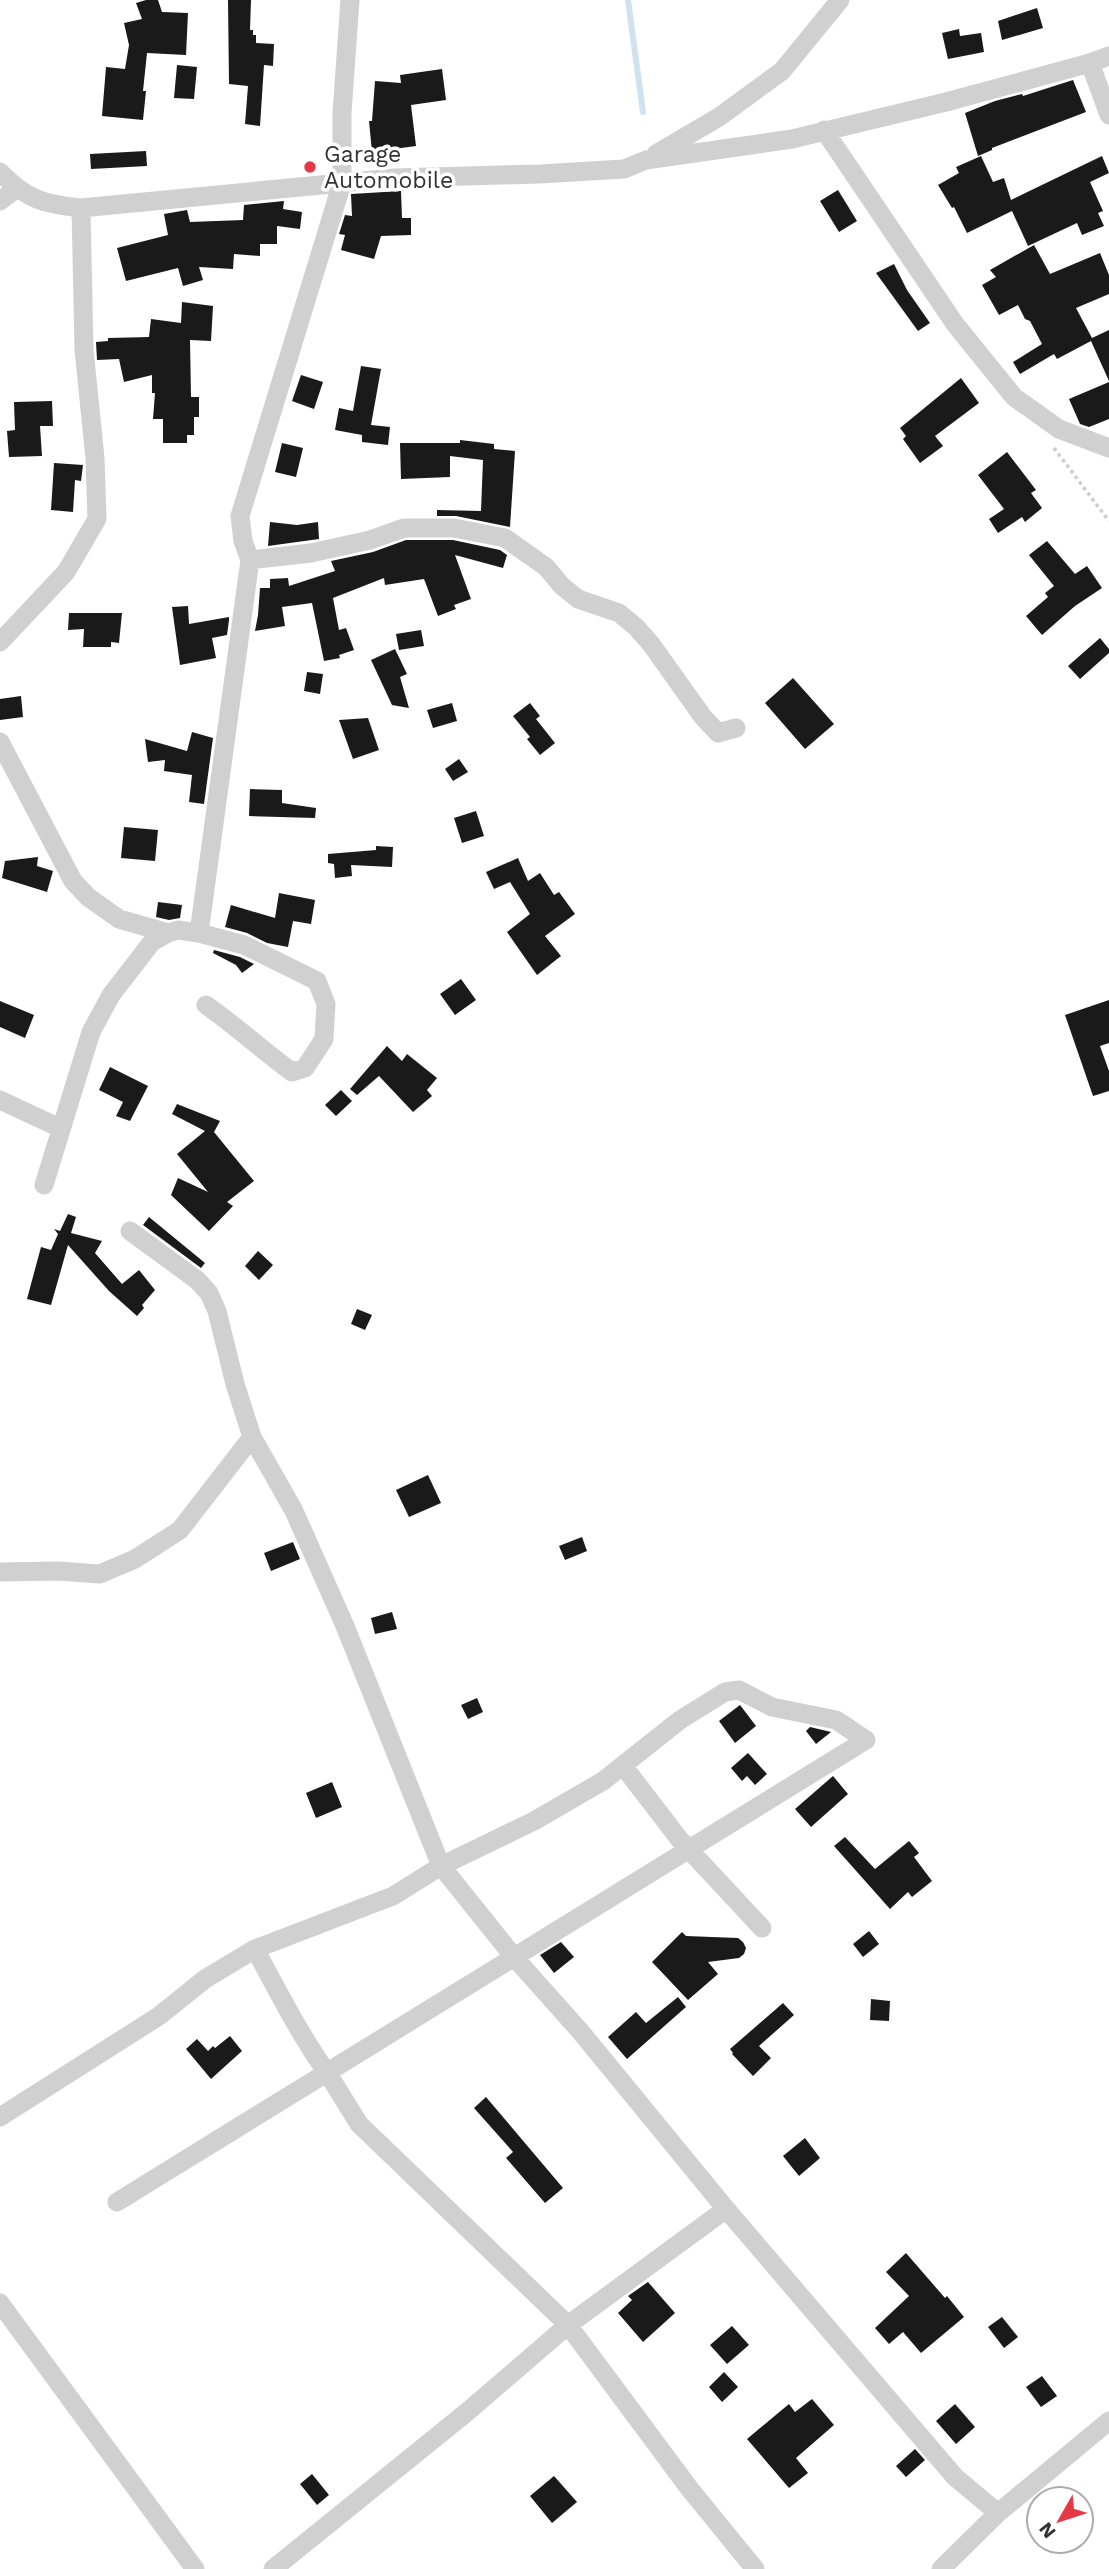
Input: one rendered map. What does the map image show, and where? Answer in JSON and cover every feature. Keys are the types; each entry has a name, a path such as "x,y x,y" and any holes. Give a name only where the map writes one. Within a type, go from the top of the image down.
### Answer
{"street":[{"path":"199,933 250,560 243,541 240,516 342,183 342,113 350,0"},
{"path":"0,172 16,189 48,204 81,208 394,178 624,169 646,160 719,117 782,71 840,0"},
{"path":"646,160 792,139 946,102 1109,56"},
{"path":"1090,63 1109,115"},
{"path":"824,130 955,324 1014,397 1059,429 1109,448"},
{"path":"0,201 16,189"},
{"path":"0,642 66,572 97,519 96,458 84,350 81,208"},
{"path":"250,560 311,553 370,540 404,528 454,528 505,538 546,567 562,586 578,599 619,613 636,627 703,718 719,733 736,728"},
{"path":"0,742 73,881 88,897 119,919 168,933"},
{"path":"44,1185 91,1032 111,995 152,942 168,933 178,930 199,933 244,945 317,981 326,1004 324,1039 305,1068 292,1072 234,1024 206,1005"},
{"path":"0,1101 60,1128"},
{"path":"130,1231 197,1280 209,1293 217,1311 235,1384 252,1437 294,1511 345,1626 441,1866 514,1957 580,2031 726,2209 955,2477 998,2514"},
{"path":"0,1572 58,1571 100,1574 135,1559 180,1530 252,1437"},
{"path":"0,2117 159,2016 205,1979 255,1949 393,1896 441,1866 534,1821 603,1782 680,1720 725,1692 739,1690 772,1707 836,1720 866,1740 117,2202"},
{"path":"624,1767 688,1849 762,1928"},
{"path":"255,1949 294,2022 359,2124 568,2325 689,2488 755,2569"},
{"path":"273,2569 457,2420 568,2325 726,2209"},
{"path":"0,2303 195,2569"},
{"path":"941,2569 998,2514 1109,2421"}],"path":[{"path":"1048,441 1109,521"}],"building":[{"path":"158,0 162,12 188,13 186,55 147,53 143,120 102,116 106,67 125,69 129,45 124,23 142,19 136,3"},
{"path":"228,0 251,0 250,30 256,35 256,43 274,44 273,66 264,65 260,126 245,124 248,86 229,84"},
{"path":"1037,8 1043,28 1002,40 998,21"},
{"path":"959,29 960,36 981,33 984,52 948,59 942,33"},
{"path":"177,65 197,67 194,99 174,98"},
{"path":"442,69 446,100 411,105 416,146 372,152 369,121 372,121 375,81 401,83 400,75"},
{"path":"1073,80 1086,112 992,148 978,156 965,113 995,101 1022,94 1023,96"},
{"path":"146,151 147,166 91,169 90,154"},
{"path":"981,156 993,182 1004,178 1011,200 1102,156 1109,173 1090,182 1103,211 1098,213 1104,226 1082,235 1077,223 1028,246 1012,211 967,233 954,207 952,208 938,185 959,173 956,167"},
{"path":"838,190 857,221 839,232 820,201"},
{"path":"401,191 402,218 411,218 411,235 381,236 374,259 341,250 345,235 339,234 345,215 352,216 351,194"},
{"path":"284,201 283,209 302,212 300,229 277,226 277,244 260,244 260,256 234,254 233,269 199,267 203,280 183,286 178,268 126,281 117,248 168,235 164,214 187,210 190,222 243,220 244,205"},
{"path":"1034,245 1050,274 1100,253 1109,275 1109,294 1076,308 1092,338 1109,330 1109,381 1091,341 1057,359 1054,354 1020,374 1013,362 1042,344 1018,305 999,315 982,285 996,277 990,270"},
{"path":"894,264 907,290 930,323 918,331 876,273"},
{"path":"182,302 213,306 211,341 190,340 191,397 199,397 199,417 194,417 194,435 187,435 187,443 163,443 163,419 153,419 155,393 152,393 152,375 124,382 119,359 97,360 96,342 108,341 108,338 149,337 151,319 181,323"},
{"path":"361,366 381,369 371,425 390,427 388,445 362,442 362,435 335,430 339,408 353,411"},
{"path":"301,375 323,382 314,409 292,401"},
{"path":"961,378 979,403 935,436 943,446 920,463 903,439 906,436 900,428"},
{"path":"1109,382 1109,419 1089,427 1080,424 1069,399"},
{"path":"52,401 53,426 40,426 42,456 9,457 7,431 15,430 14,402"},
{"path":"460,440 494,444 494,449 515,451 510,527 456,516 437,516 437,510 481,511 483,460 450,456 450,477 401,479 400,443 460,443"},
{"path":"282,443 303,448 296,477 275,472"},
{"path":"1007,452 1036,490 1031,493 1042,508 1025,522 1022,517 998,533 989,519 1004,509 978,475"},
{"path":"54,463 83,465 81,481 75,480 73,512 51,510"},
{"path":"270,522 297,525 318,522 319,539 268,546"},
{"path":"406,540 453,540 500,550 507,555 503,568 455,555 471,599 454,605 456,609 438,616 424,579 385,585 384,578 333,598 339,630 346,628 354,650 339,655 340,658 324,661 312,603 282,607 285,626 255,631 260,588 270,588 270,579 288,578 289,586 335,571 331,561 373,552"},
{"path":"1047,541 1075,574 1087,566 1102,588 1075,606 1042,635 1026,616 1048,597 1045,593 1054,586 1029,555"},
{"path":"188,606 189,624 229,617 227,635 212,638 216,658 180,665 172,607"},
{"path":"69,613 122,613 119,643 111,642 111,647 83,647 84,629 68,630"},
{"path":"421,630 424,646 399,650 396,634"},
{"path":"1100,638 1109,653 1080,679 1068,666"},
{"path":"395,649 407,674 400,677 409,708 392,705 371,660"},
{"path":"307,672 323,674 320,694 304,691"},
{"path":"793,678 834,724 805,749 765,703"},
{"path":"21,696 23,717 0,720 0,699"},
{"path":"452,703 457,721 433,728 427,710"},
{"path":"530,703 540,716 536,719 555,743 540,755 513,716"},
{"path":"368,718 379,750 353,759 339,720"},
{"path":"192,732 213,738 204,804 189,802 192,775 164,771 165,760 148,762 145,739 187,751"},
{"path":"459,759 468,772 453,781 445,769"},
{"path":"250,789 282,790 282,803 316,808 315,818 249,816"},
{"path":"476,811 484,836 462,843 454,818"},
{"path":"124,827 158,830 155,861 121,858"},
{"path":"376,846 393,847 392,867 351,865 352,876 335,878 334,864 328,863 328,854 376,850"},
{"path":"38,857 37,866 53,871 47,892 2,878 5,861"},
{"path":"518,858 528,881 540,873 554,895 559,892 575,914 545,936 561,956 537,975 507,932 530,914 510,882 494,889 486,872"},
{"path":"279,893 315,900 311,924 293,921 288,947 267,943 247,933 225,927 231,905 275,918"},
{"path":"158,902 182,905 180,918 169,920 156,917"},
{"path":"214,950 254,964 242,973 236,965 213,953"},
{"path":"461,979 476,1000 455,1015 440,994"},
{"path":"1109,1000 1109,1043 1100,1046 1109,1071 1109,1091 1093,1096 1065,1015"},
{"path":"0,1001 34,1015 25,1038 0,1027"},
{"path":"387,1046 402,1061 407,1054 437,1078 427,1090 432,1096 413,1112 379,1076 357,1095 350,1089"},
{"path":"110,1067 148,1086 130,1121 116,1116 123,1102 99,1090"},
{"path":"341,1090 352,1101 336,1116 325,1105"},
{"path":"177,1104 220,1121 214,1132 254,1181 227,1202 233,1206 209,1231 171,1195 178,1178 208,1192 177,1154 205,1131 172,1114"},
{"path":"68,1214 76,1217 71,1233 102,1241 95,1253 122,1284 139,1270 155,1290 142,1305 144,1308 137,1316 109,1291 68,1245 51,1305 27,1299 41,1247 51,1250 58,1234 54,1229 60,1231"},
{"path":"149,1217 205,1263 201,1268 143,1225"},
{"path":"258,1251 273,1265 259,1280 245,1266"},
{"path":"357,1309 372,1315 365,1330 351,1324"},
{"path":"428,1475 441,1503 409,1517 396,1490"},
{"path":"582,1537 587,1551 565,1560 559,1546"},
{"path":"293,1542 300,1559 271,1571 264,1553"},
{"path":"392,1612 397,1629 375,1634 371,1618"},
{"path":"477,1698 483,1712 468,1719 461,1705"},
{"path":"740,1705 756,1726 735,1743 719,1721"},
{"path":"810,1727 831,1732 816,1744 806,1731"},
{"path":"748,1753 767,1774 755,1785 747,1776 742,1781 731,1768"},
{"path":"833,1776 848,1794 811,1827 795,1809"},
{"path":"332,1782 342,1807 316,1818 306,1793"},
{"path":"845,1837 875,1869 909,1841 919,1853 914,1857 932,1881 912,1897 908,1892 890,1909 834,1846"},
{"path":"869,1931 879,1944 863,1957 853,1944"},
{"path":"682,1932 686,1936 738,1938 746,1948 739,1958 708,1962 718,1974 688,2000 652,1962"},
{"path":"561,1942 574,1957 554,1973 540,1955"},
{"path":"678,1997 686,2007 627,2059 608,2037 636,2012 646,2023"},
{"path":"871,1999 890,2001 889,2021 870,2020"},
{"path":"783,2003 794,2015 759,2046 771,2058 753,2076 730,2049"},
{"path":"230,2036 242,2051 211,2079 186,2049 197,2039 208,2051"},
{"path":"486,2097 563,2188 545,2203 506,2158 513,2152 474,2108"},
{"path":"805,2138 820,2158 799,2176 783,2156"},
{"path":"906,2253 964,2317 921,2353 903,2332 889,2344 875,2328 909,2296 886,2272"},
{"path":"648,2282 675,2313 643,2342 618,2313 632,2300 628,2296"},
{"path":"1002,2317 1018,2337 1004,2348 988,2327"},
{"path":"732,2326 749,2345 727,2364 710,2345"},
{"path":"724,2372 738,2387 722,2402 709,2387"},
{"path":"1042,2376 1057,2396 1041,2407 1026,2387"},
{"path":"812,2399 834,2425 796,2458 808,2473 789,2488 747,2439 789,2404 795,2412"},
{"path":"955,2404 975,2427 956,2444 936,2421"},
{"path":"915,2449 925,2460 906,2477 896,2466"},
{"path":"312,2474 329,2495 317,2505 300,2484"},
{"path":"554,2476 577,2502 552,2523 530,2496"}],"waterway":[{"path":"628,0 643,112"}],"place":[{"name":"Garage Automobile","path":"310,167"}]}
